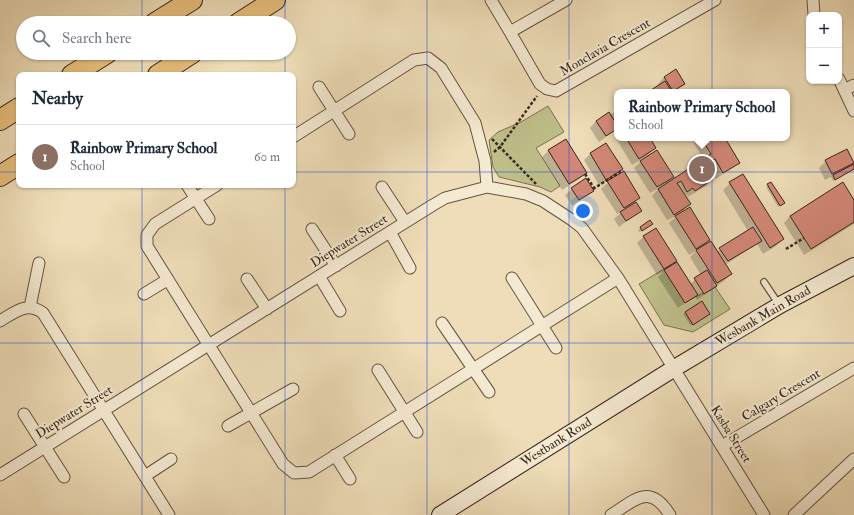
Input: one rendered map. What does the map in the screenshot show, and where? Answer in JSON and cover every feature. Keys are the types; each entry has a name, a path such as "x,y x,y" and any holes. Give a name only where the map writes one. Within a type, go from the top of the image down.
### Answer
{"highway":[{"path":"166,16 192,0"},
{"path":"250,16 275,0"},
{"path":"77,72 96,60"},
{"path":"163,72 181,60"},
{"path":"0,120 16,110"},
{"path":"0,176 16,166"}],"street":[{"path":"491,0 537,80 543,87"},
{"path":"510,32 566,0"},
{"name":"Monclavia Crescent","path":"543,87 550,90 560,90 715,0"},
{"path":"813,0 814,12"},
{"path":"296,135 414,60 428,58 441,68 475,123 480,135 485,161 487,186"},
{"path":"319,87 349,134"},
{"path":"849,87 854,111"},
{"name":"Diepwater Street","path":"0,475 445,198 487,186 526,194 543,201 582,228 618,278 673,369"},
{"path":"382,187 405,222"},
{"path":"189,188 209,219"},
{"path":"212,188 155,224 147,235 146,241 149,252 283,464 292,472 304,474 309,472 618,278"},
{"path":"312,229 336,266"},
{"path":"390,232 410,268"},
{"path":"30,307 39,263"},
{"name":"Wesbank Main Road","path":"673,369 780,305 854,266"},
{"path":"319,276 340,311"},
{"path":"512,278 556,348"},
{"path":"247,279 266,309"},
{"path":"144,294 167,280"},
{"path":"0,321 23,307 30,307 43,314 170,515"},
{"path":"442,322 489,392"},
{"name":"Calgary Crescent","path":"722,446 854,368"},
{"name":"Kasba Street","path":"673,369 764,515"},
{"name":"Westbank Road","path":"440,515 673,369"},
{"path":"378,370 417,432"},
{"path":"228,426 293,389"},
{"path":"24,414 64,477"},
{"path":"335,455 350,479"},
{"path":"145,476 171,458"},
{"path":"794,515 854,459"},
{"path":"611,515 644,496 655,497 670,515"}],"lane":[{"path":"764,282 780,305"}],"path":[{"path":"485,161 500,147 543,87"},
{"path":"480,135 488,135 500,147 539,188 543,201"},
{"path":"585,174 594,189 623,170"},
{"path":"786,249 804,238"}],"green space":[{"path":"548,106 564,132 536,148 560,186 551,192 540,187 499,177 493,167 489,140 498,132 521,122"},
{"path":"664,269 685,302 715,287 730,309 693,332 664,325 639,284"}],"building":[{"path":"676,69 685,84 676,89 672,89 664,77"},
{"path":"665,81 670,89 653,89"},
{"path":"609,112 614,120 614,131 606,136 596,121"},
{"path":"566,139 587,173 569,184 548,150"},
{"path":"628,141 652,141 656,148 639,159"},
{"path":"703,141 727,141 740,163 723,173 715,159 705,166 713,179 695,191 693,188 687,192 681,181 677,183 691,204 674,215 658,189 711,154"},
{"path":"606,143 623,169 606,180 590,153"},
{"path":"847,149 854,163 832,174 825,160"},
{"path":"657,150 674,177 657,187 640,161"},
{"path":"854,164 854,169 835,180 833,175"},
{"path":"624,171 640,198 624,208 607,181"},
{"path":"743,174 784,239 770,248 729,182"},
{"path":"586,178 594,191 579,200 571,188"},
{"path":"771,182 785,203 780,206 767,184"},
{"path":"843,182 854,200 854,222 811,249 790,216"},
{"path":"636,202 642,211 626,221 620,212"},
{"path":"690,207 710,240 696,249 675,216"},
{"path":"650,220 653,224 642,231 640,227"},
{"path":"753,227 762,241 728,261 719,248"},
{"path":"656,228 677,261 664,269 643,236"},
{"path":"711,241 732,274 717,283 696,250"},
{"path":"677,262 698,295 685,303 664,270"},
{"path":"707,270 717,286 704,294 694,278"},
{"path":"702,301 710,314 693,325 685,312"}],"place":[{"name":"Rainbow Primary School","path":"702,169"}]}
